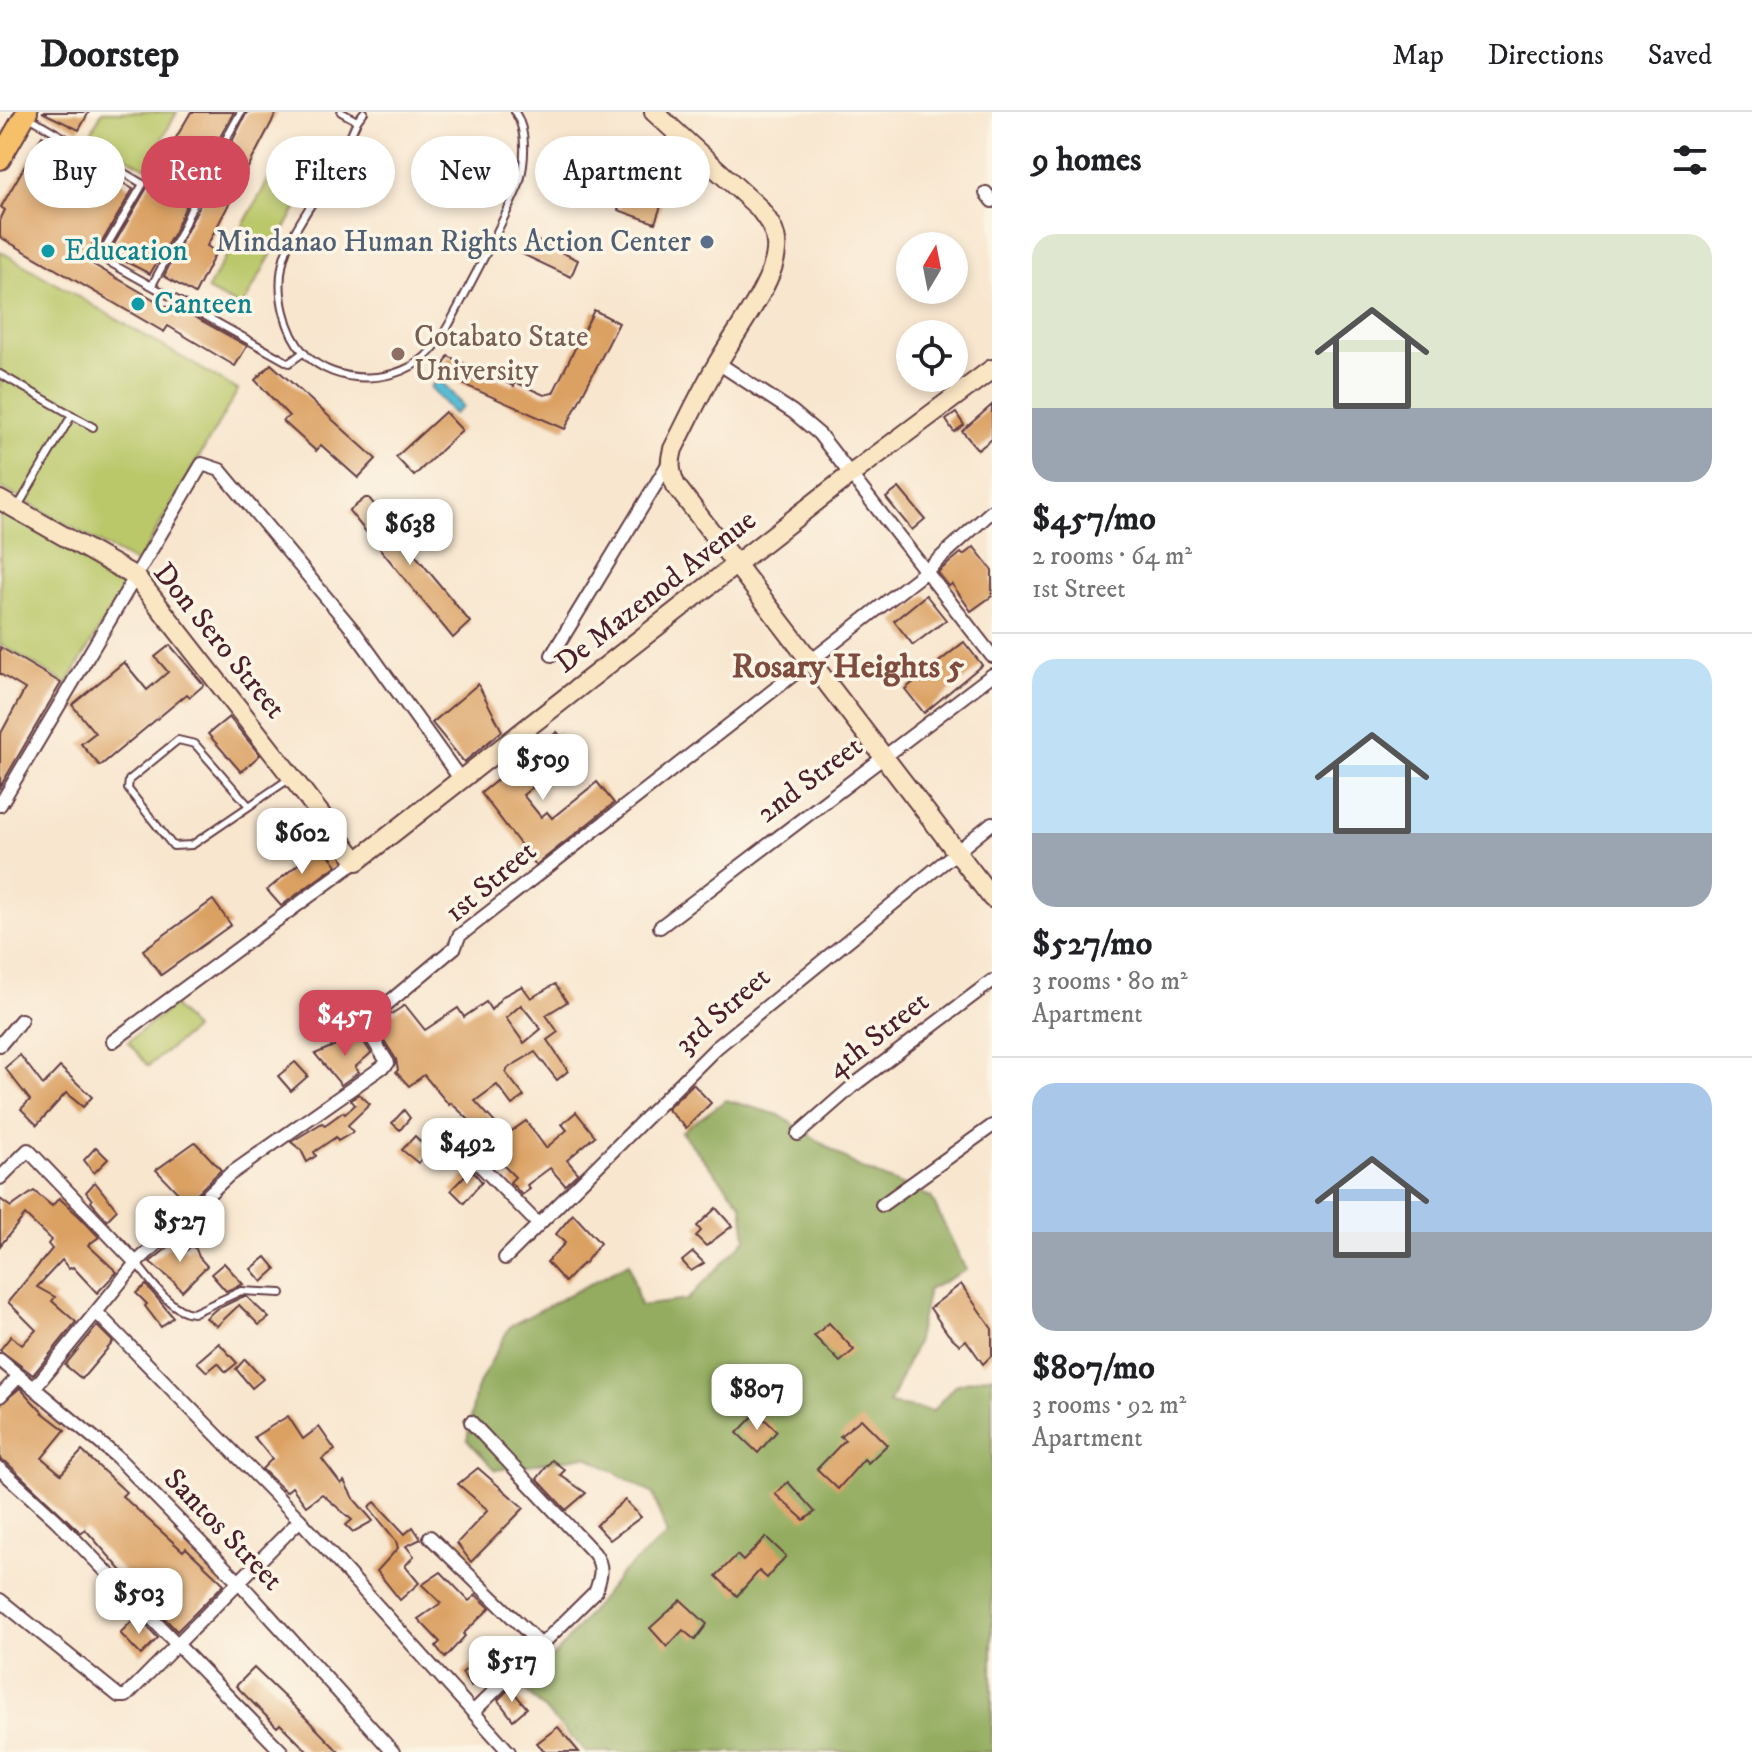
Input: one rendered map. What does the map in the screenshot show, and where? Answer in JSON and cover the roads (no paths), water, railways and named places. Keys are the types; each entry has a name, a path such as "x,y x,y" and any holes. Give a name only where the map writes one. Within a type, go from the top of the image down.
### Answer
{"main road":[{"path":"654,112 758,207 774,232 776,254 773,267 673,449 670,473 676,486 992,898"},
{"path":"0,159 26,113"},
{"name":"De Mazenod Avenue","path":"357,861 850,475 992,369"},
{"name":"Don Sero Street","path":"8,505 136,577 357,861"}],"street":[{"path":"718,363 810,427 992,656"},
{"path":"552,655 670,461"},
{"path":"0,805 202,464 220,470 354,631 461,780"},
{"name":"1st Street","path":"136,1263 229,1175 388,1063 363,1024 455,947 459,936 926,571 992,511"},
{"name":"2nd Street","path":"660,927 992,675"},
{"name":"3rd Street","path":"505,1258 716,1048 992,823"},
{"path":"113,1041 357,861"},
{"name":"4th Street","path":"798,1134 854,1085 992,981"},
{"path":"0,1045 21,1020"},
{"path":"882,1205 992,1126"},
{"path":"0,1178 28,1150 136,1263 98,1314 35,1387"},
{"path":"466,1151 538,1224"},
{"path":"98,1314 300,1520 509,1752"},
{"name":"Santos Street","path":"0,1360 117,1457 238,1581 393,1752"},
{"path":"0,1396 19,1376"},
{"path":"471,1422 601,1562 596,1591 473,1712"},
{"path":"0,1469 56,1520 282,1752"},
{"path":"0,1600 119,1696 126,1696 300,1520"},
{"path":"430,1537 541,1645"}],"lane":[{"path":"152,285 241,112"},
{"path":"341,112 357,121"},
{"path":"364,112 299,227 282,264 280,285 283,308 304,352 325,368 348,376 374,378 410,367 429,353 458,307 519,185 524,165 520,120 515,112"},
{"path":"26,113 143,184 100,257 289,363 304,352"},
{"path":"0,374 93,427"},
{"path":"8,505 72,415"},
{"path":"249,806 195,744 185,740 178,740 129,780 127,785 173,846 192,845 292,777"},
{"path":"136,1263 177,1309 187,1313 248,1289 281,1293"}],"water":[{"path":"439,379 463,406 454,414 430,387"}],"place":[{"name":"Mindanao Human Rights Action Center","path":"707,242"},
{"name":"Education","path":"48,251"},
{"name":"Canteen","path":"138,304"},
{"name":"Cotabato State University","path":"398,354"}],"district":[{"name":"Rosary Heights 5","path":"848,667"}]}
